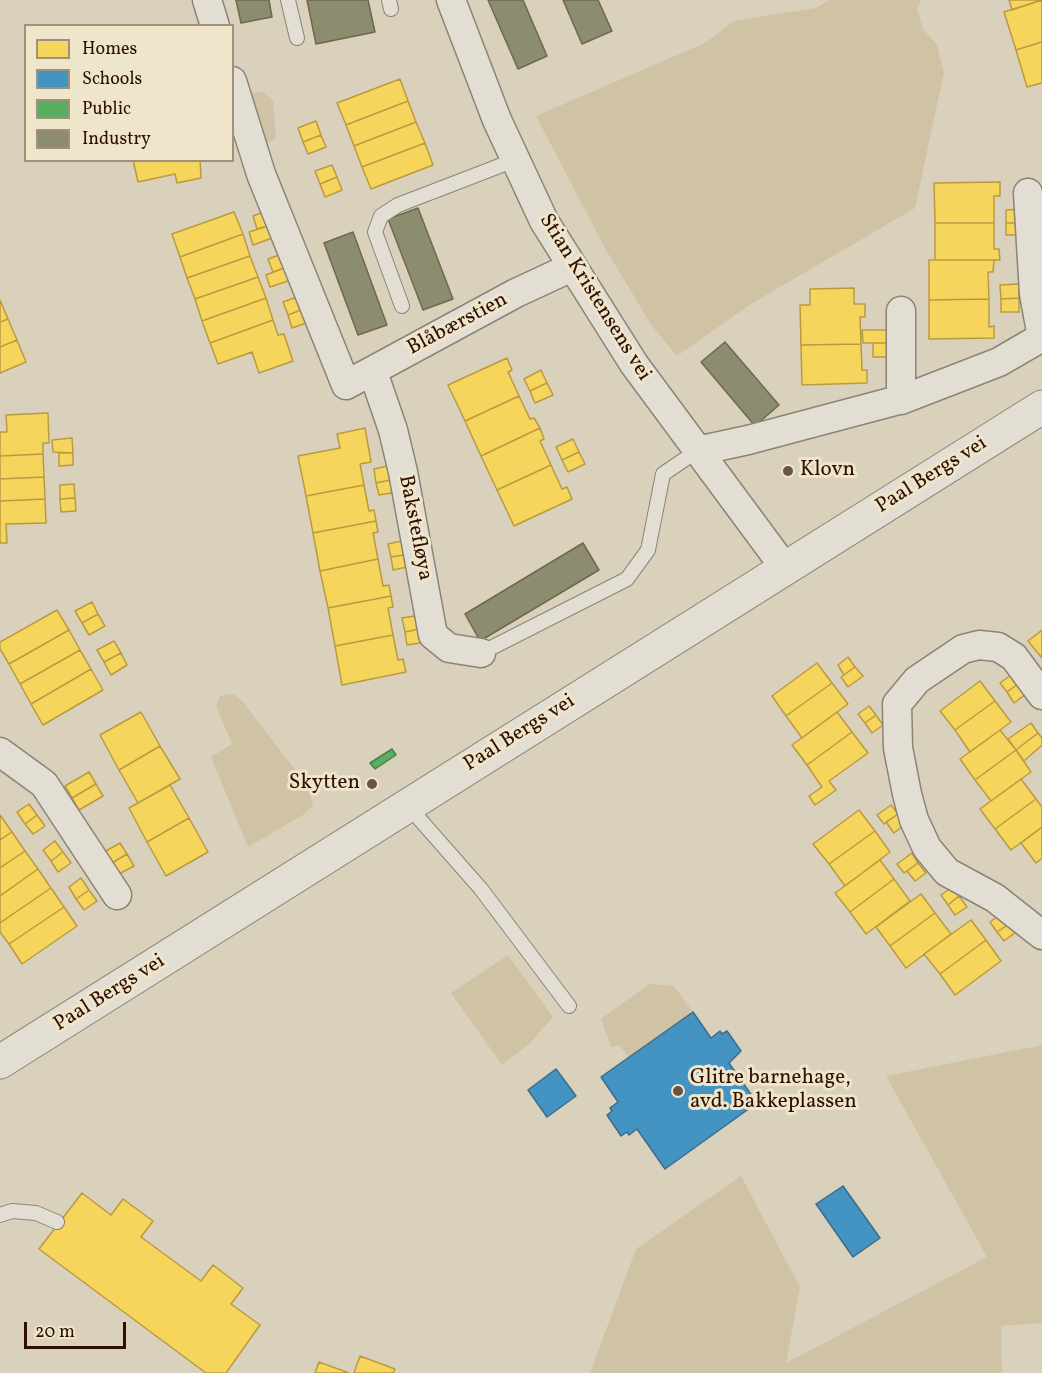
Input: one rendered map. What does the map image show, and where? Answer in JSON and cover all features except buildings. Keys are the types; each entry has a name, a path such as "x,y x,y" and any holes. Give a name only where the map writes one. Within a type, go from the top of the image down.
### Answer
{"street":[{"path":"207,0 214,24"},
{"name":"Stian Kristensens vei","path":"451,0 497,120 544,221 634,364 785,568"},
{"name":"Blåbærstien","path":"234,87 261,174 346,385 497,304 572,267"},
{"path":"697,451 901,400 999,362 1042,337 1034,294 1028,194"},
{"path":"901,311 901,400"},
{"name":"Bakstefløya","path":"373,372 393,430 404,472 433,635 449,648 481,653"},
{"name":"Paal Bergs vei","path":"0,1062 1042,407"},
{"path":"1042,695 1014,657 998,647 979,645 963,649 917,680 897,704 898,748 905,783 914,820 927,848 947,872 995,898 1042,935"},
{"path":"1,755 44,784 117,895"}],"lane":[{"path":"288,0 297,38"},
{"path":"402,306 375,232 381,216 398,205 515,160"},
{"path":"481,653 627,579 648,550 663,474 697,451"},
{"path":"406,805 481,889 569,1006"},
{"path":"0,1215 12,1211 36,1213 57,1222"}],"shaded area":[{"path":"829,0 921,0 917,9 923,29 937,45 944,72 915,208 751,304 677,356 652,326 606,250 536,116 705,43 734,21 816,8"},
{"path":"264,92 273,101 276,137 270,142 255,144 245,94"},
{"path":"233,694 243,702 309,788 313,805 303,815 248,847 211,757 232,744 216,706 220,696"},
{"path":"508,955 553,1017 530,1043 502,1065 451,993"},
{"path":"649,984 674,986 693,1012 629,1057 619,1045 611,1047 601,1019"},
{"path":"1042,1045 1042,1323 1001,1326 1002,1373 590,1373 636,1249 741,1176 800,1287 786,1363 987,1257 886,1076"}],"place":[{"name":"Klovn","path":"788,471"},
{"name":"Skytten","path":"372,784"},
{"name":"Glitre barnehage, avd. Bakkeplassen","path":"678,1091"}]}
